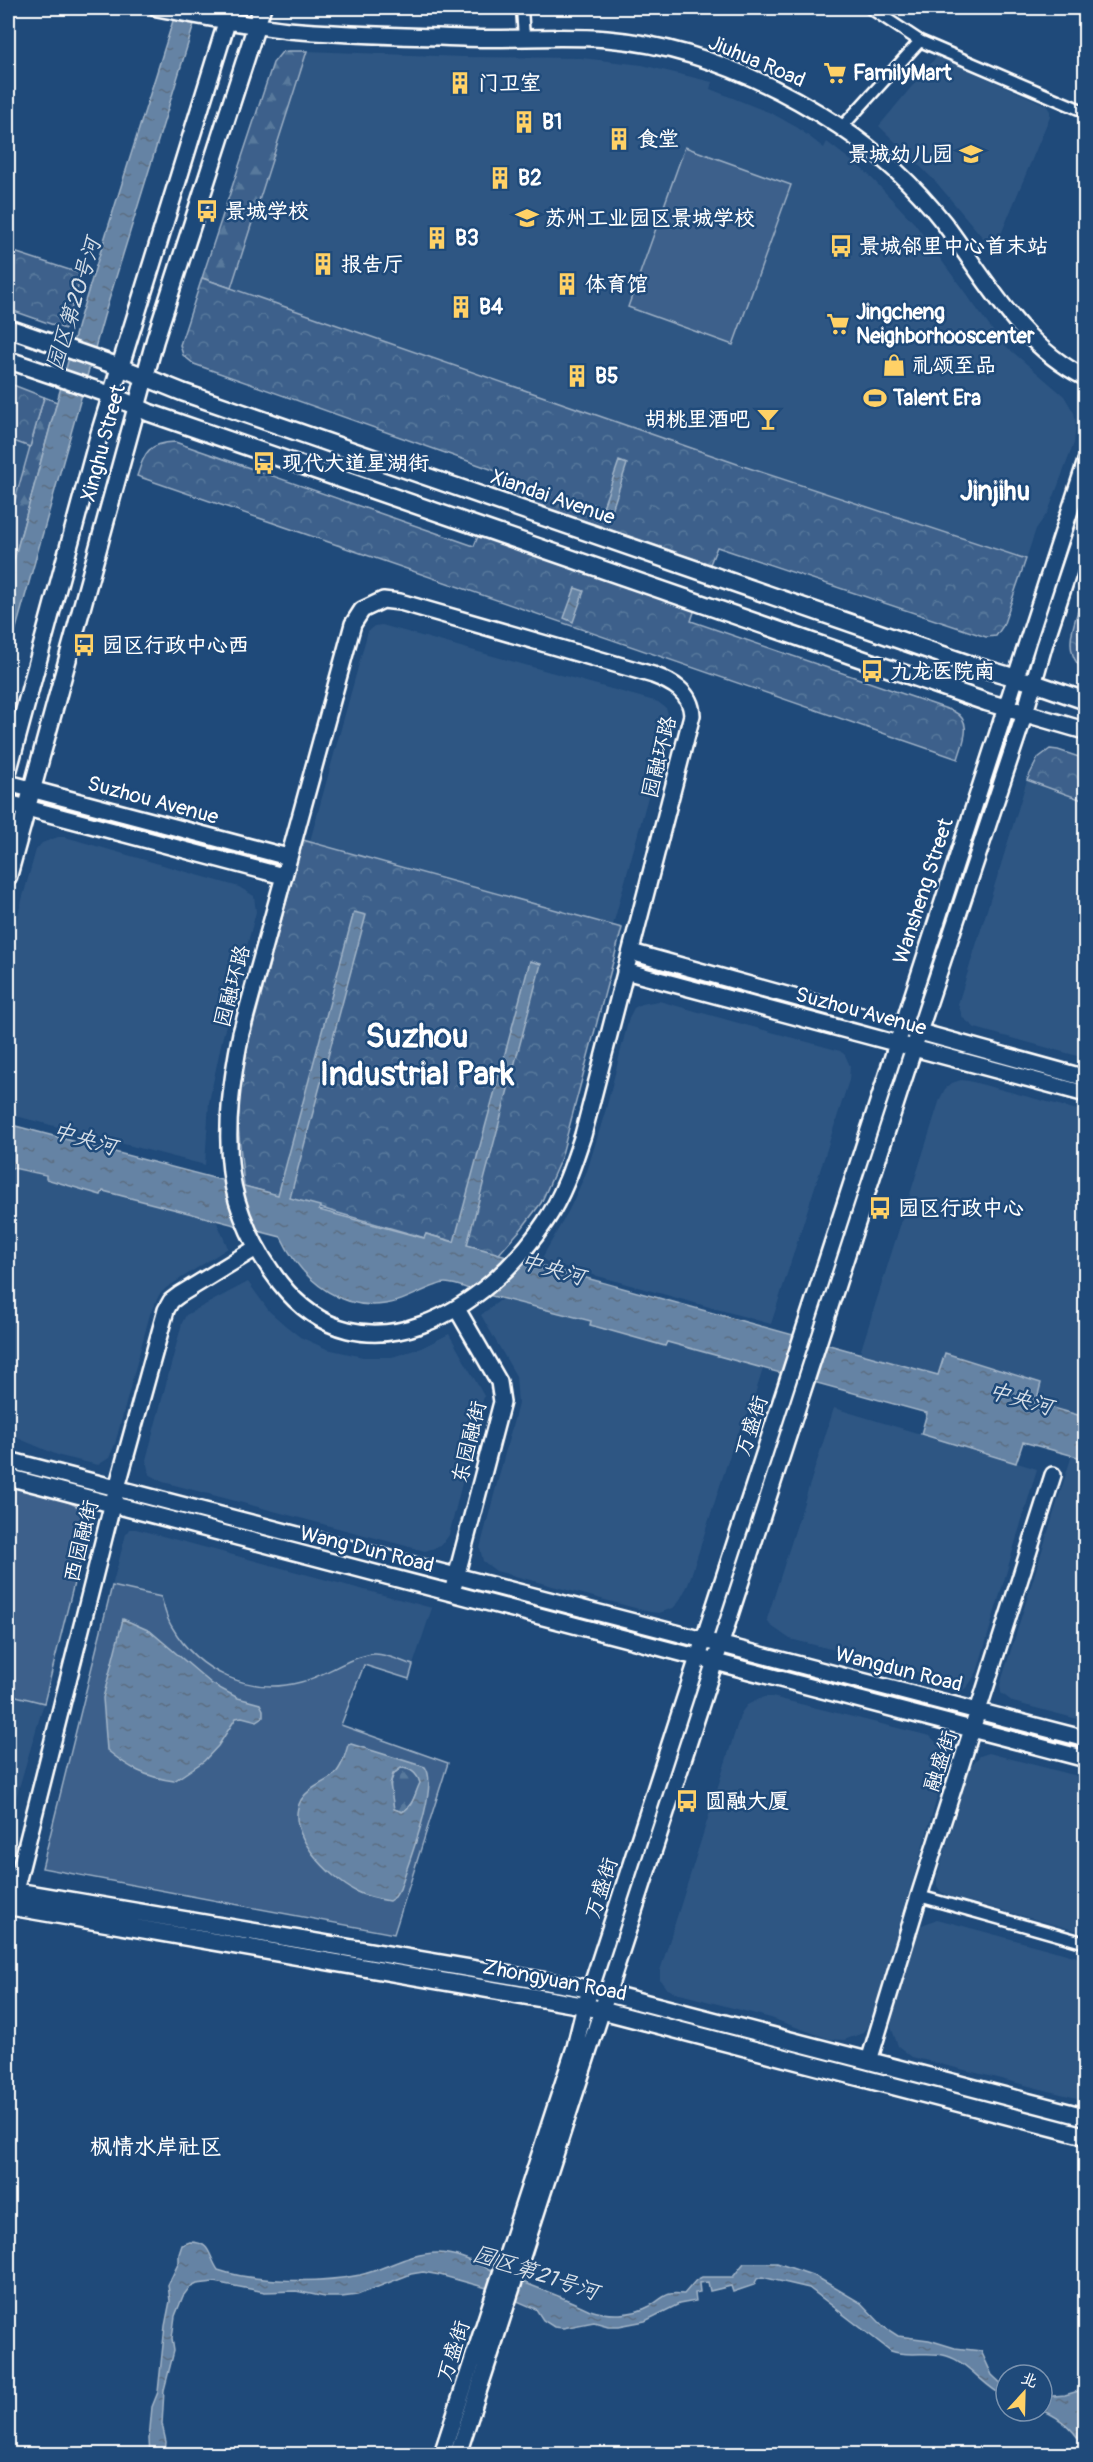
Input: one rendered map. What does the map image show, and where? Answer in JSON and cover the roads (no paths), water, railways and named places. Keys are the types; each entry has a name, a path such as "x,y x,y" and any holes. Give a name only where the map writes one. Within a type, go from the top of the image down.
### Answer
{"main road":[{"name":"Jiuhua Road","path":"157,8 198,15 229,13 257,25 291,30 376,35 608,39 679,52 715,62 802,102 842,127 872,151 918,192 1004,307 1038,346 1056,362 1086,378"},
{"name":"Xinghu Street","path":"8,877 145,378 262,8"},
{"name":"Xinghu Street","path":"8,771 111,395 229,13"},
{"name":"Xiandai Avenue","path":"8,328 145,378 927,650 1086,701"},
{"path":"8,360 1005,708 1086,731"},
{"name":"Wansheng Street","path":"802,1335 1086,461"},
{"name":"Wansheng Street","path":"819,1339 1025,713 1044,646 1086,519"},
{"name":"园融环路","path":"388,600 400,602 653,675 675,685 686,695 692,710 691,722 600,1073 573,1165 546,1221 523,1253 493,1282 462,1306 415,1328 396,1332 367,1333 335,1326 312,1314 297,1302 274,1276 256,1248 231,1175 230,1110 237,1055 288,857 355,618 362,610 375,602 388,600"},
{"name":"Suzhou Avenue","path":"8,783 288,857"},
{"name":"Suzhou Avenue","path":"8,803 283,876"},
{"name":"Suzhou Avenue","path":"631,951 1086,1077"},
{"name":"Suzhou Avenue","path":"626,970 1086,1094"},
{"name":"西园融街","path":"10,1896 166,1310 171,1301 179,1295 256,1248"},
{"name":"东园融街","path":"452,1593 502,1402 499,1382 462,1306"},
{"name":"万盛街","path":"458,2454 585,2006 802,1335"},
{"name":"万盛街","path":"508,2273 609,1993 819,1339"},
{"name":"Wang Dun Road","path":"8,1460 702,1641"},
{"name":"融盛街","path":"869,2061 1053,1475"},
{"name":"Wang Dun Road","path":"8,1478 715,1664"},
{"name":"Wangdun Road","path":"702,1641 1086,1739"},
{"name":"Wangdun Road","path":"715,1664 1086,1759"},
{"name":"Zhongyuan Road","path":"10,1896 591,1989 1086,2117"},
{"name":"Zhongyuan Road","path":"10,1896 585,2006 1086,2136"},
{"name":"万盛街","path":"442,2454 501,2297"}],"street":[{"path":"522,8 524,38"},
{"path":"870,8 920,40 1086,112"},
{"path":"842,127 920,40"},
{"path":"919,1896 1086,1943"}],"water":[{"path":"177,8 199,8 104,316 8,657 8,582 80,317"},
{"path":"619,461 627,464 612,510 603,507"},
{"path":"575,588 584,591 573,622 564,618"},
{"name":"中央河","path":"354,912 366,915 290,1198 320,1206 319,1210 424,1238 426,1234 454,1242 530,961 541,964 467,1245 938,1375 945,1353 1041,1383 1036,1403 1085,1417 1085,1459 1023,1442 1016,1463 921,1434 927,1413 667,1342 665,1346 590,1325 591,1321 484,1294 454,1284 441,1284 398,1301 379,1305 344,1300 328,1292 301,1268 281,1237 103,1191 101,1195 46,1179 46,1175 8,1167 8,1124 278,1195"},
{"path":"123,1619 150,1631 212,1684 238,1698 260,1704 263,1717 257,1721 242,1717 236,1718 218,1746 204,1761 174,1781 146,1774 123,1762 107,1750 103,1698"},
{"path":"348,1745 425,1767 429,1776 426,1807 415,1845 400,1889 389,1901 361,1894 335,1877 312,1853 298,1826 297,1813 301,1800 308,1792 337,1772","holes":["401,1768 413,1772 420,1783 412,1803 402,1812 394,1809 390,1784 393,1774"]},
{"path":"190,2242 202,2244 206,2247 218,2270 251,2277 289,2280 344,2278 370,2272 418,2255 439,2253 454,2255 590,2310 612,2314 636,2312 668,2294 684,2294 696,2280 702,2277 733,2277 744,2263 777,2263 815,2276 861,2303 884,2327 898,2336 981,2351 994,2377 994,2390 955,2359 940,2354 905,2354 891,2351 809,2288 762,2277 757,2279 754,2285 733,2292 731,2286 710,2291 708,2282 699,2283 700,2292 695,2293 696,2301 679,2304 645,2321 619,2326 594,2322 563,2328 554,2327 543,2320 536,2309 487,2288 423,2272 411,2274 357,2295 342,2297 325,2297 296,2291 265,2292 214,2282 197,2284 189,2288 175,2316 172,2338 174,2351 164,2390 162,2424 166,2442 165,2454 150,2454 152,2407 158,2392 170,2301 168,2285 179,2262 182,2245"},
{"path":"1086,2389 1085,2451 1068,2426 1054,2416 1054,2396"}],"place":[{"name":"FamilyMart","path":"835,73"},
{"name":"门卫室","path":"460,83"},
{"name":"B1","path":"524,122"},
{"name":"食堂","path":"619,139"},
{"name":"景城幼儿园","path":"971,154"},
{"name":"B2","path":"500,178"},
{"name":"景城学校","path":"207,211"},
{"name":"苏州工业园区景城学校","path":"527,218"},
{"name":"B3","path":"437,238"},
{"name":"景城邻里中心首末站","path":"841,246"},
{"name":"报告厅","path":"323,264"},
{"name":"体育馆","path":"567,284"},
{"name":"B4","path":"461,307"},
{"name":"Jingcheng Neighborhooscenter","path":"838,324"},
{"name":"礼颂至品","path":"894,365"},
{"name":"B5","path":"577,376"},
{"name":"Talent Era","path":"875,398"},
{"name":"胡桃里酒吧","path":"768,419"},
{"name":"现代大道星湖街","path":"264,463"},
{"name":"园区行政中心西","path":"84,645"},
{"name":"九龙医院南","path":"872,671"},
{"name":"园区行政中心","path":"880,1208"},
{"name":"圆融大厦","path":"687,1801"}],"district":[{"name":"Jinjihu","path":"995,491"},
{"name":"Suzhou Industrial Park","path":"417,1054"},
{"name":"枫情水岸社区","path":"156,2146"}],"water label":[{"name":"园区第20号河","path":"73,304"},
{"name":"园区第21号河","path":"536,2272"}]}
